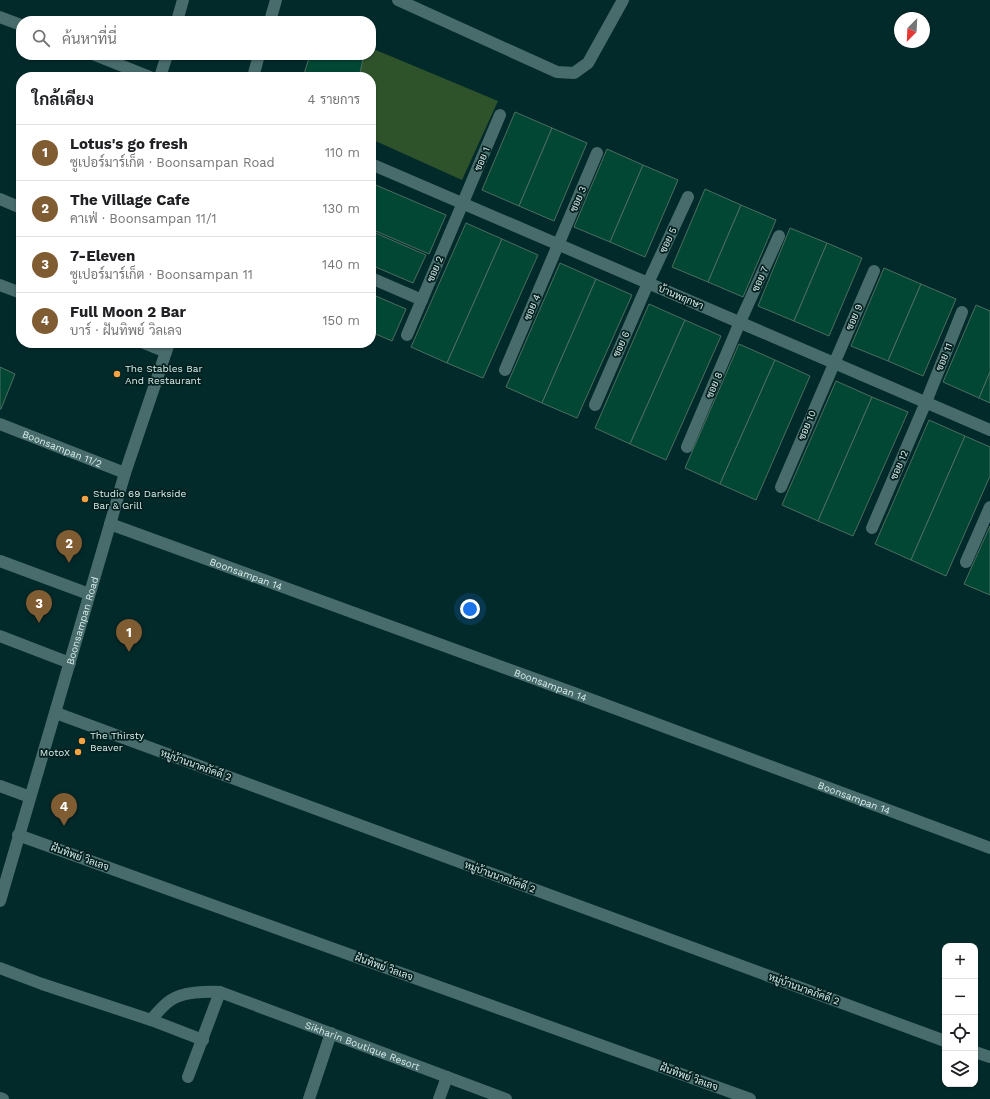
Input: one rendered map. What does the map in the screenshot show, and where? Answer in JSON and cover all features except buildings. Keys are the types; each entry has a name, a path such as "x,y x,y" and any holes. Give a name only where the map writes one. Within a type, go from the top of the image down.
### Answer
{"street":[{"path":"178,16 183,0"},
{"path":"271,16 276,0"},
{"path":"398,0 558,72 574,73 588,63 623,0"},
{"path":"0,17 16,23"},
{"path":"108,60 138,72"},
{"path":"162,72 165,60"},
{"path":"254,72 258,60"},
{"name":"ซอย 1","path":"463,203 500,115"},
{"name":"ซอย 3","path":"559,245 597,153"},
{"name":"บ้านพฤกษา","path":"376,166 990,430"},
{"name":"ซอย 5","path":"648,283 688,197"},
{"path":"0,199 16,206"},
{"name":"ซอย 2","path":"407,335 463,203"},
{"name":"ซอย 7","path":"740,322 779,236"},
{"name":"ซอย 4","path":"505,370 559,245"},
{"name":"ซอย 9","path":"834,363 874,271"},
{"path":"376,280 422,300"},
{"name":"ซอย 6","path":"594,406 648,283"},
{"path":"0,284 16,291"},
{"name":"ซอย 11","path":"926,402 962,312"},
{"name":"ซอย 8","path":"687,447 740,322"},
{"name":"Boonsampan Road","path":"0,901 18,835 56,713 125,473 168,348"},
{"name":"ซอย 10","path":"781,487 834,363"},
{"name":"ซอย 12","path":"872,528 926,402"},
{"name":"Boonsampan 11/2","path":"0,424 125,473"},
{"path":"966,562 990,506"},
{"name":"Boonsampan 14","path":"110,524 563,689 990,848"},
{"path":"0,561 89,594"},
{"path":"0,636 70,663"},
{"name":"หมู่บ้านนาคภัคดี 2","path":"56,713 942,1040"},
{"path":"0,786 30,797"},
{"name":"ฝันทิพย์ วิลเลจ","path":"18,835 750,1099"},
{"path":"0,968 42,984 151,1020 203,1040"},
{"name":"Sikharin Boutique Resort","path":"151,1020 160,1009 172,999 203,991 220,992 506,1099"},
{"path":"188,1077 220,992"},
{"path":"309,1099 331,1033"},
{"path":"978,1053 990,1057"},
{"path":"439,1099 447,1077"}],"green space":[{"path":"376,50 498,101 462,180 376,141 376,72 349,72 353,60 376,60"}],"place":[{"name":"The Stables Bar And Restaurant","path":"117,374"},
{"name":"Studio 69 Darkside Bar & Grill","path":"85,499"},
{"name":"The Village Cafe","path":"69,563"},
{"name":"7-Eleven","path":"39,623"},
{"name":"Lotus's go fresh","path":"129,652"},
{"name":"The Thirsty Beaver","path":"82,741"},
{"name":"MotoX","path":"78,752"},
{"name":"Full Moon 2 Bar","path":"64,826"}]}
